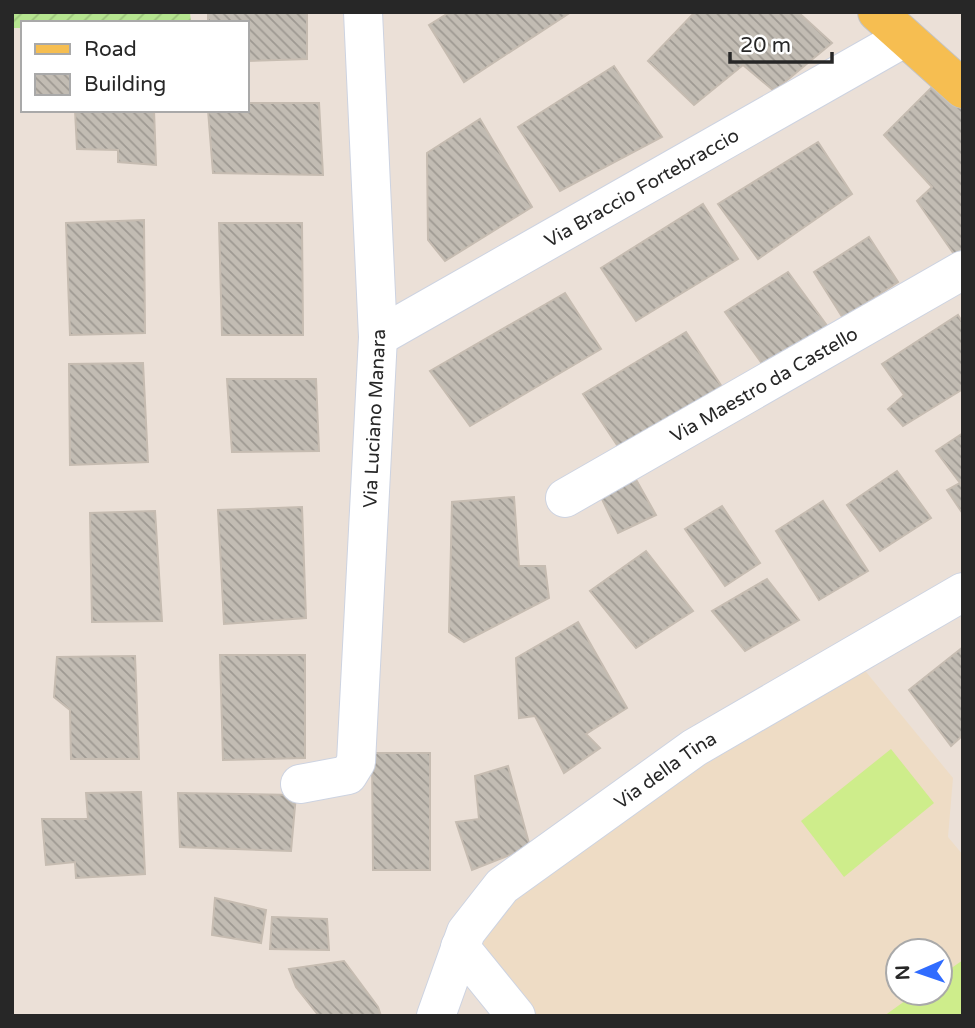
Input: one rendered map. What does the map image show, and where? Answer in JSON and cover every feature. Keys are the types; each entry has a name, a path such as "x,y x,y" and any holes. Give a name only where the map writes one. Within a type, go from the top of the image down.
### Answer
{"main road":[{"path":"891,25 963,89"}],"street":[{"name":"Via Luciano Manara","path":"299,784 348,775 356,762 377,337 363,12"},
{"name":"Via Braccio Fortebraccio","path":"377,337 891,25"},
{"name":"Via Maestro da Castello","path":"565,498 963,270"},
{"name":"Via della Tina","path":"436,1016 466,932 502,886 694,748 963,592"},
{"path":"460,947 516,1016"}],"shaded area":[{"path":"853,656 953,778 948,837 963,855 963,1016 533,1016 466,932"}],"green space":[{"path":"12,12 190,12 191,21 21,21 21,28 12,28"},
{"path":"891,749 934,803 844,877 801,821"},
{"path":"963,960 963,1016 884,1016 897,1007 954,1007 954,966"}],"building":[{"path":"208,12 307,12 307,59 248,61 248,21 208,21"},
{"path":"450,12 571,12 464,82 429,25"},
{"path":"695,12 798,12 832,43 774,91 743,65 694,105 648,61"},
{"path":"614,66 662,137 560,191 518,127"},
{"path":"933,86 963,110 963,252 956,257 917,201 932,187 884,135"},
{"path":"248,103 319,103 323,175 213,173 208,112 248,112"},
{"path":"75,112 154,112 156,165 118,162 118,150 77,149"},
{"path":"480,119 532,207 445,261 428,240 427,153"},
{"path":"818,142 852,194 758,259 718,204"},
{"path":"703,204 738,259 636,321 601,268"},
{"path":"144,220 145,333 70,335 66,223"},
{"path":"219,223 302,223 303,335 222,335"},
{"path":"869,237 898,282 843,318 814,272"},
{"path":"788,272 828,327 766,369 725,312"},
{"path":"565,293 601,349 470,426 430,371"},
{"path":"958,315 963,323 963,389 903,426 888,409 904,395 882,364"},
{"path":"686,332 724,390 621,451 583,394"},
{"path":"143,363 148,462 70,465 69,364"},
{"path":"227,379 316,379 319,451 232,452"},
{"path":"963,433 963,514 947,490 960,483 936,451"},
{"path":"897,471 931,518 880,551 847,505"},
{"path":"634,476 656,515 618,533 600,495"},
{"path":"514,497 519,566 545,566 549,598 464,642 449,632 452,502"},
{"path":"823,501 868,571 819,600 776,531"},
{"path":"722,506 760,563 725,586 685,529"},
{"path":"302,507 306,618 224,624 218,510"},
{"path":"155,511 162,621 92,622 90,513"},
{"path":"646,551 693,611 636,648 590,591"},
{"path":"767,579 799,620 745,651 712,611"},
{"path":"578,622 627,708 586,734 600,748 564,773 535,716 519,718 516,658"},
{"path":"963,647 963,735 951,746 909,690"},
{"path":"220,655 305,655 305,758 223,760"},
{"path":"135,656 139,759 71,759 70,710 54,697 57,657"},
{"path":"372,753 430,753 430,870 373,870"},
{"path":"508,766 530,847 472,870 456,822 479,819 475,776"},
{"path":"141,792 145,874 76,878 75,862 46,865 42,819 88,819 86,793"},
{"path":"178,793 296,795 291,851 180,847"},
{"path":"215,898 266,910 261,943 212,935"},
{"path":"272,917 327,919 329,950 270,949"},
{"path":"344,961 378,1007 381,1016 319,1016 296,987 289,969"}]}
